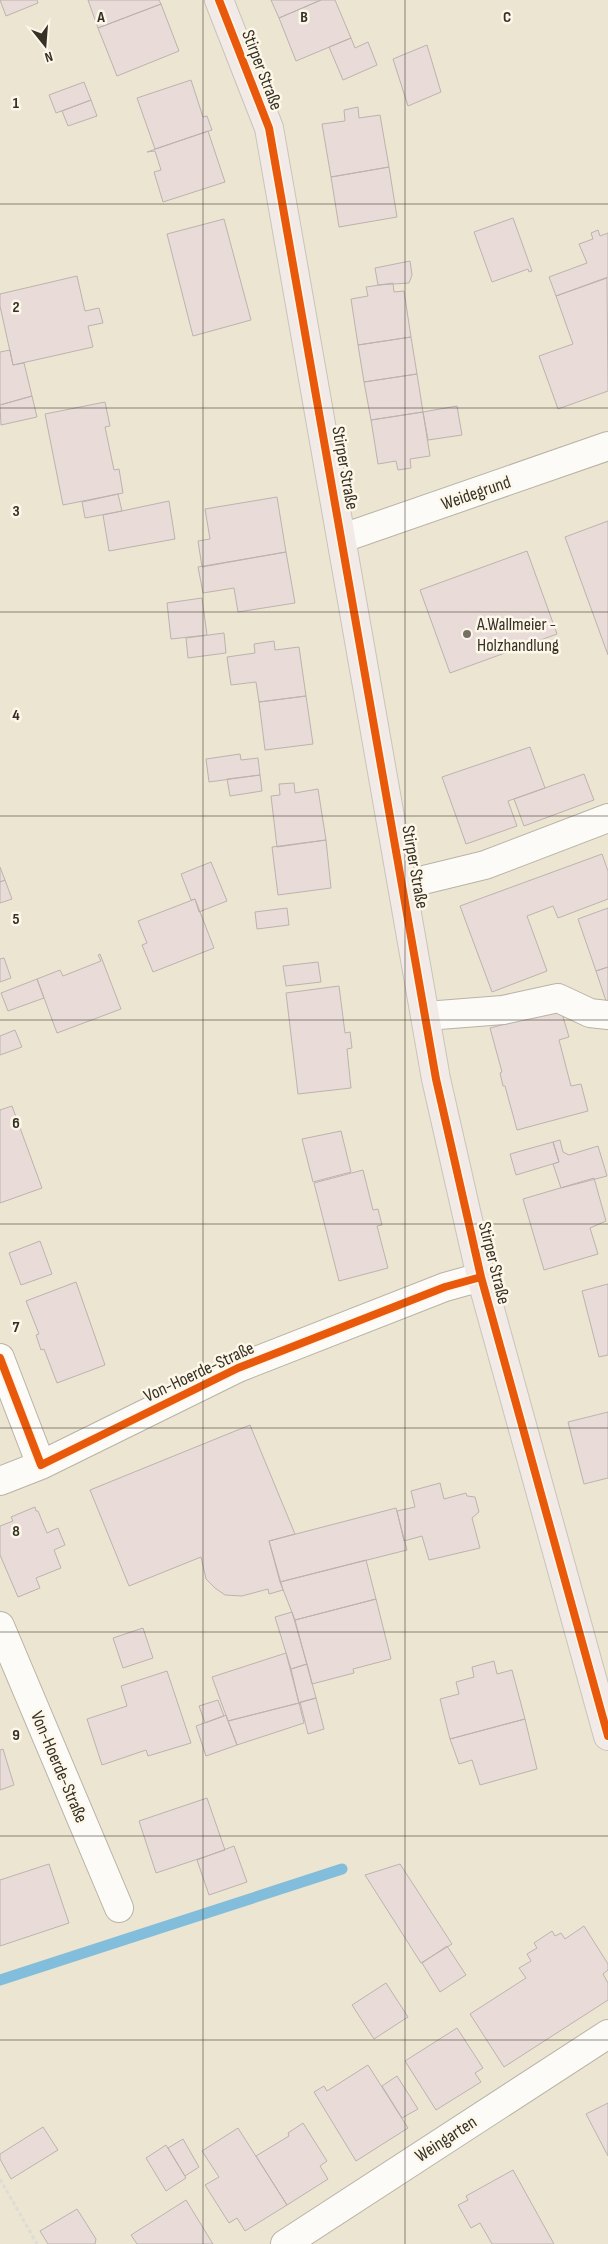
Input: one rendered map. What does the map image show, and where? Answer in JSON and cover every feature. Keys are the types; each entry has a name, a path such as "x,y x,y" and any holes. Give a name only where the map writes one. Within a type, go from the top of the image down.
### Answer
{"main road":[{"name":"Stirper Straße","path":"219,0 269,128 343,538 436,1079 481,1277 608,1736"}],"street":[{"name":"Weidegrund","path":"343,538 608,446"},
{"path":"403,885 485,865 608,818"},
{"path":"426,1016 503,1010 558,998 590,1013 608,1015"},
{"name":"Von-Hoerde-Straße","path":"0,1481 41,1465 238,1368 444,1287 481,1277"},
{"path":"0,1358 41,1465"},
{"name":"Von-Hoerde-Straße","path":"0,1626 119,1908"},
{"name":"Weingarten","path":"285,2244 608,2034"}],"path":[{"path":"0,2179 36,2244"}],"building":[{"path":"0,0 37,0 38,3 6,16"},
{"path":"88,0 159,0 161,4 98,28"},
{"path":"271,0 321,0 279,18"},
{"path":"321,0 335,0 351,38 296,61 279,18"},
{"path":"161,4 179,51 117,76 98,28"},
{"path":"351,38 355,48 368,42 377,65 343,80 329,47"},
{"path":"427,45 441,92 408,106 393,59"},
{"path":"191,80 203,117 207,116 212,130 155,149 137,98"},
{"path":"84,82 91,100 56,113 49,95"},
{"path":"91,100 97,116 68,126 62,111"},
{"path":"358,107 359,118 380,115 389,167 331,177 322,124 345,121 344,110"},
{"path":"208,131 225,182 163,202 154,172 161,170 155,151 147,152"},
{"path":"389,167 397,217 339,227 331,177"},
{"path":"513,218 532,271 529,272 528,269 492,282 474,232"},
{"path":"224,219 251,320 193,336 167,234"},
{"path":"598,230 600,236 608,233 608,277 556,296 549,277 587,263 579,244 593,239 591,233"},
{"path":"410,261 412,275 409,283 378,285 375,268"},
{"path":"77,276 85,311 99,308 103,323 88,326 93,347 13,365 0,306 0,294"},
{"path":"607,278 608,391 558,409 539,356 573,344 556,296"},
{"path":"393,283 394,292 404,291 411,337 358,345 351,299 368,296 366,287"},
{"path":"411,337 417,374 364,382 358,345"},
{"path":"10,350 13,365 24,363 32,396 0,405 0,352"},
{"path":"417,374 423,412 371,420 364,382"},
{"path":"32,396 37,417 1,425 0,405"},
{"path":"105,402 110,426 105,427 114,470 119,469 123,493 63,505 45,414"},
{"path":"457,406 462,435 428,440 423,412"},
{"path":"423,412 430,456 410,459 411,468 398,470 396,461 378,464 371,420"},
{"path":"118,494 122,511 85,518 82,502"},
{"path":"277,497 286,552 202,567 198,541 210,539 205,509"},
{"path":"169,501 175,539 109,551 103,515"},
{"path":"608,521 608,655 565,537"},
{"path":"527,551 557,634 450,673 420,590"},
{"path":"286,552 295,603 238,612 234,588 203,593 198,567"},
{"path":"202,598 207,635 171,639 167,603"},
{"path":"224,633 226,653 188,658 186,638"},
{"path":"274,641 275,650 299,647 306,696 259,702 256,682 231,685 227,657 255,653 254,644"},
{"path":"306,696 313,744 265,750 259,702"},
{"path":"530,747 545,788 508,801 517,826 466,844 442,777"},
{"path":"240,754 241,760 258,758 260,775 209,782 206,759"},
{"path":"584,774 594,800 524,826 514,799"},
{"path":"260,775 262,791 230,796 227,779"},
{"path":"294,783 295,793 318,789 326,840 277,847 271,796 280,795 279,784"},
{"path":"326,840 331,888 278,895 272,847"},
{"path":"602,854 608,871 608,899 558,918 553,906 527,916 547,971 492,992 460,906"},
{"path":"211,862 227,901 199,912 195,899 191,900 181,874"},
{"path":"0,867 5,880 0,882"},
{"path":"5,880 12,899 0,903 0,882"},
{"path":"195,899 214,948 153,972 142,945 147,943 138,921"},
{"path":"287,908 289,925 257,929 255,912"},
{"path":"608,908 608,967 596,971 578,919"},
{"path":"100,954 121,1009 57,1033 37,979 60,970 63,976 101,961 98,955"},
{"path":"4,958 11,978 0,982 0,959"},
{"path":"318,962 321,982 286,986 283,966"},
{"path":"608,967 608,1000 606,1001 596,971"},
{"path":"37,979 44,998 8,1011 1,993"},
{"path":"339,986 345,1033 350,1032 352,1048 347,1049 351,1088 298,1094 286,993"},
{"path":"561,1010 569,1037 559,1040 571,1086 581,1084 588,1111 517,1130 505,1086 503,1086 500,1073 502,1072 490,1028"},
{"path":"15,1030 22,1047 0,1055 0,1036"},
{"path":"12,1106 42,1188 0,1203 0,1110"},
{"path":"341,1131 351,1172 313,1182 302,1139"},
{"path":"560,1140 563,1152 569,1155 598,1146 607,1176 561,1188 553,1164 559,1162 553,1142"},
{"path":"553,1142 559,1162 516,1175 510,1154"},
{"path":"363,1170 373,1210 378,1209 382,1225 377,1226 388,1268 339,1281 314,1183"},
{"path":"594,1178 606,1221 590,1228 598,1254 544,1270 523,1199"},
{"path":"40,1241 52,1274 21,1285 9,1253"},
{"path":"76,1282 105,1365 57,1383 44,1349 41,1350 36,1335 39,1334 26,1301"},
{"path":"608,1284 608,1355 599,1357 582,1291"},
{"path":"608,1412 608,1478 584,1484 568,1422"},
{"path":"250,1425 295,1534 269,1541 283,1590 269,1594 268,1589 242,1596 225,1595 206,1579 201,1557 129,1586 90,1490"},
{"path":"440,1483 444,1499 466,1493 467,1496 475,1497 479,1512 472,1518 480,1548 429,1560 422,1536 404,1541 397,1511 415,1507 411,1491"},
{"path":"35,1507 47,1533 58,1528 65,1545 54,1550 61,1568 36,1578 40,1588 18,1597 0,1555 0,1526 13,1521 11,1517"},
{"path":"396,1508 407,1550 280,1582 269,1541"},
{"path":"366,1560 376,1599 295,1620 280,1582"},
{"path":"376,1599 391,1659 353,1669 354,1673 312,1684 295,1620"},
{"path":"292,1612 307,1664 291,1669 275,1617"},
{"path":"143,1628 153,1658 123,1668 113,1638"},
{"path":"286,1653 299,1703 228,1721 212,1677"},
{"path":"494,1661 497,1674 512,1670 525,1719 450,1739 440,1699 459,1694 456,1682 474,1677 472,1667"},
{"path":"307,1664 316,1698 299,1703 291,1669"},
{"path":"167,1671 191,1743 148,1756 146,1750 102,1765 87,1719 127,1706 121,1686"},
{"path":"316,1698 324,1729 308,1734 300,1702"},
{"path":"218,1700 224,1716 205,1723 199,1706"},
{"path":"299,1703 304,1723 237,1745 228,1721"},
{"path":"226,1715 237,1745 206,1756 196,1726"},
{"path":"525,1719 537,1769 480,1785 472,1760 459,1764 450,1739"},
{"path":"3,1749 14,1785 0,1790 0,1750"},
{"path":"207,1798 225,1850 156,1873 139,1821"},
{"path":"234,1846 247,1882 209,1895 197,1860"},
{"path":"49,1864 69,1923 0,1946 0,1880"},
{"path":"400,1864 452,1944 421,1963 365,1875"},
{"path":"584,1926 608,1964 608,1970 603,1974 608,1983 608,2000 504,2067 470,2014 526,1978 519,1968 531,1961 527,1954 537,1948 534,1943 552,1931 555,1936 561,1933 565,1939"},
{"path":"447,1946 466,1975 440,1992 422,1963"},
{"path":"386,1983 408,2017 374,2039 352,2005"},
{"path":"457,2028 483,2068 475,2073 481,2082 436,2110 405,2061"},
{"path":"368,2065 408,2128 356,2161 314,2092 324,2086 327,2091"},
{"path":"397,2076 418,2109 402,2118 382,2086"},
{"path":"608,2103 608,2156 586,2114"},
{"path":"303,2123 327,2161 320,2166 328,2179 287,2205 256,2156 289,2136 288,2133"},
{"path":"43,2127 58,2150 11,2179 0,2159 0,2154"},
{"path":"238,2128 287,2205 245,2231 237,2218 229,2223 205,2185 219,2177 202,2151"},
{"path":"183,2139 199,2167 185,2176 168,2148"},
{"path":"166,2145 186,2178 166,2191 146,2158"},
{"path":"513,2170 554,2244 492,2244 480,2223 471,2228 458,2205 468,2200 466,2196"},
{"path":"186,2200 213,2244 137,2244 131,2235"},
{"path":"77,2209 96,2239 95,2244 48,2244 40,2231"}],"waterway":[{"path":"0,1980 342,1869"}],"cycle path":[{"path":"219,0 269,128 436,1079 481,1277 608,1736"},
{"path":"0,1358 41,1465 238,1368 445,1287 481,1277"}],"place":[{"name":"A.Wallmeier - Holzhandlung","path":"467,634"}]}
